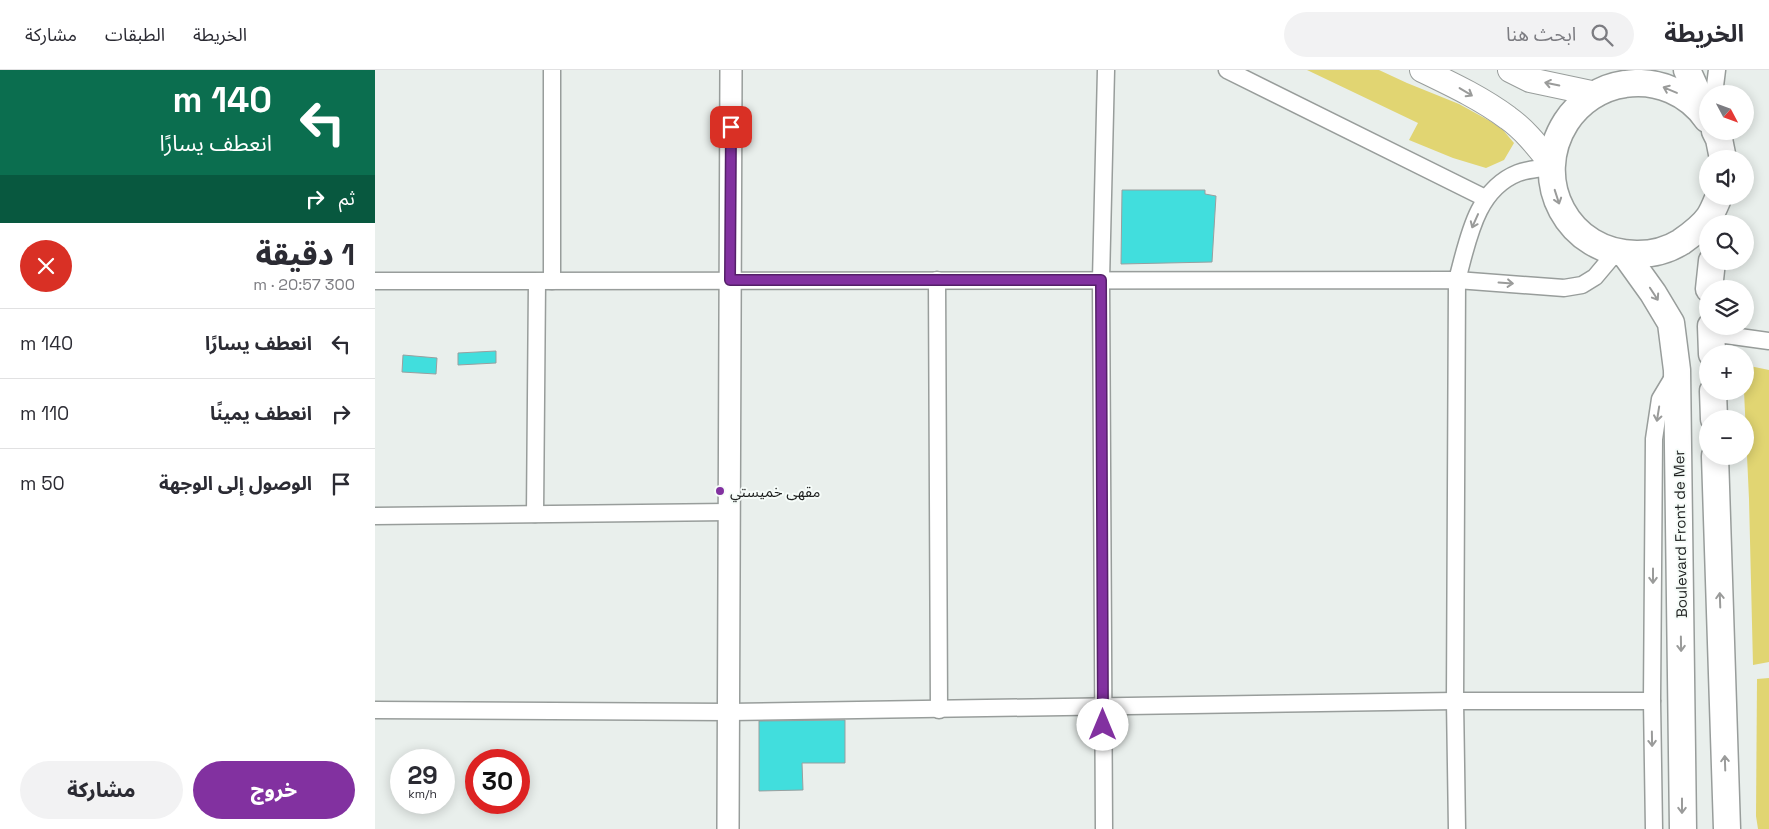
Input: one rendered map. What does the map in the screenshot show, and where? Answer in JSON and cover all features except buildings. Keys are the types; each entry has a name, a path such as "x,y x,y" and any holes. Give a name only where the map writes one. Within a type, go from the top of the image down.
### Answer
{"main road":[{"path":"1422,70 1460,88 1509,118 1532,140 1552,165"},
{"path":"1510,70 1530,80 1603,84 1645,83 1665,87 1685,96 1699,108"},
{"path":"1687,70 1699,97"},
{"path":"1603,84 1570,116 1557,138 1552,165 1552,180 1558,203 1568,220 1581,234 1597,245 1621,253 1649,254 1672,248 1692,235 1709,217 1715,205"},
{"name":"Boulevard Front de Mer","path":"1621,253 1653,293 1671,323 1677,370 1683,829"},
{"path":"1715,465 1727,829"}],"street":[{"path":"535,514 552,70"},
{"path":"728,829 731,70"},
{"path":"1104,829 1101,280 1107,70"},
{"path":"1227,70 1485,198"},
{"path":"1715,85 1717,70"},
{"path":"1457,829 1455,701 1457,280 1471,228 1485,198 1500,183 1518,173 1552,165"},
{"path":"375,281 1457,280 1564,288 1582,285 1595,277 1621,253"},
{"path":"937,280 939,710"},
{"path":"1711,338 1769,340"},
{"path":"1653,829 1654,439 1660,399 1677,370"},
{"path":"375,516 729,512"},
{"path":"375,710 729,712 1103,708 1455,701 1652,701"}],"shaded area":[{"path":"1307,70 1379,70 1459,104 1503,130 1514,143 1504,160 1486,168 1453,158 1409,140 1418,123"},
{"path":"1754,367 1769,370 1769,662 1753,665 1747,465 1754,465 1754,410 1745,410 1744,400 1754,400"},
{"path":"1769,678 1769,829 1758,829 1756,816 1757,679"}],"place":[{"name":"مقهى خميستي","path":"720,491"}],"route":[{"path":"731,127 730,280 1101,280 1103,725"}]}
